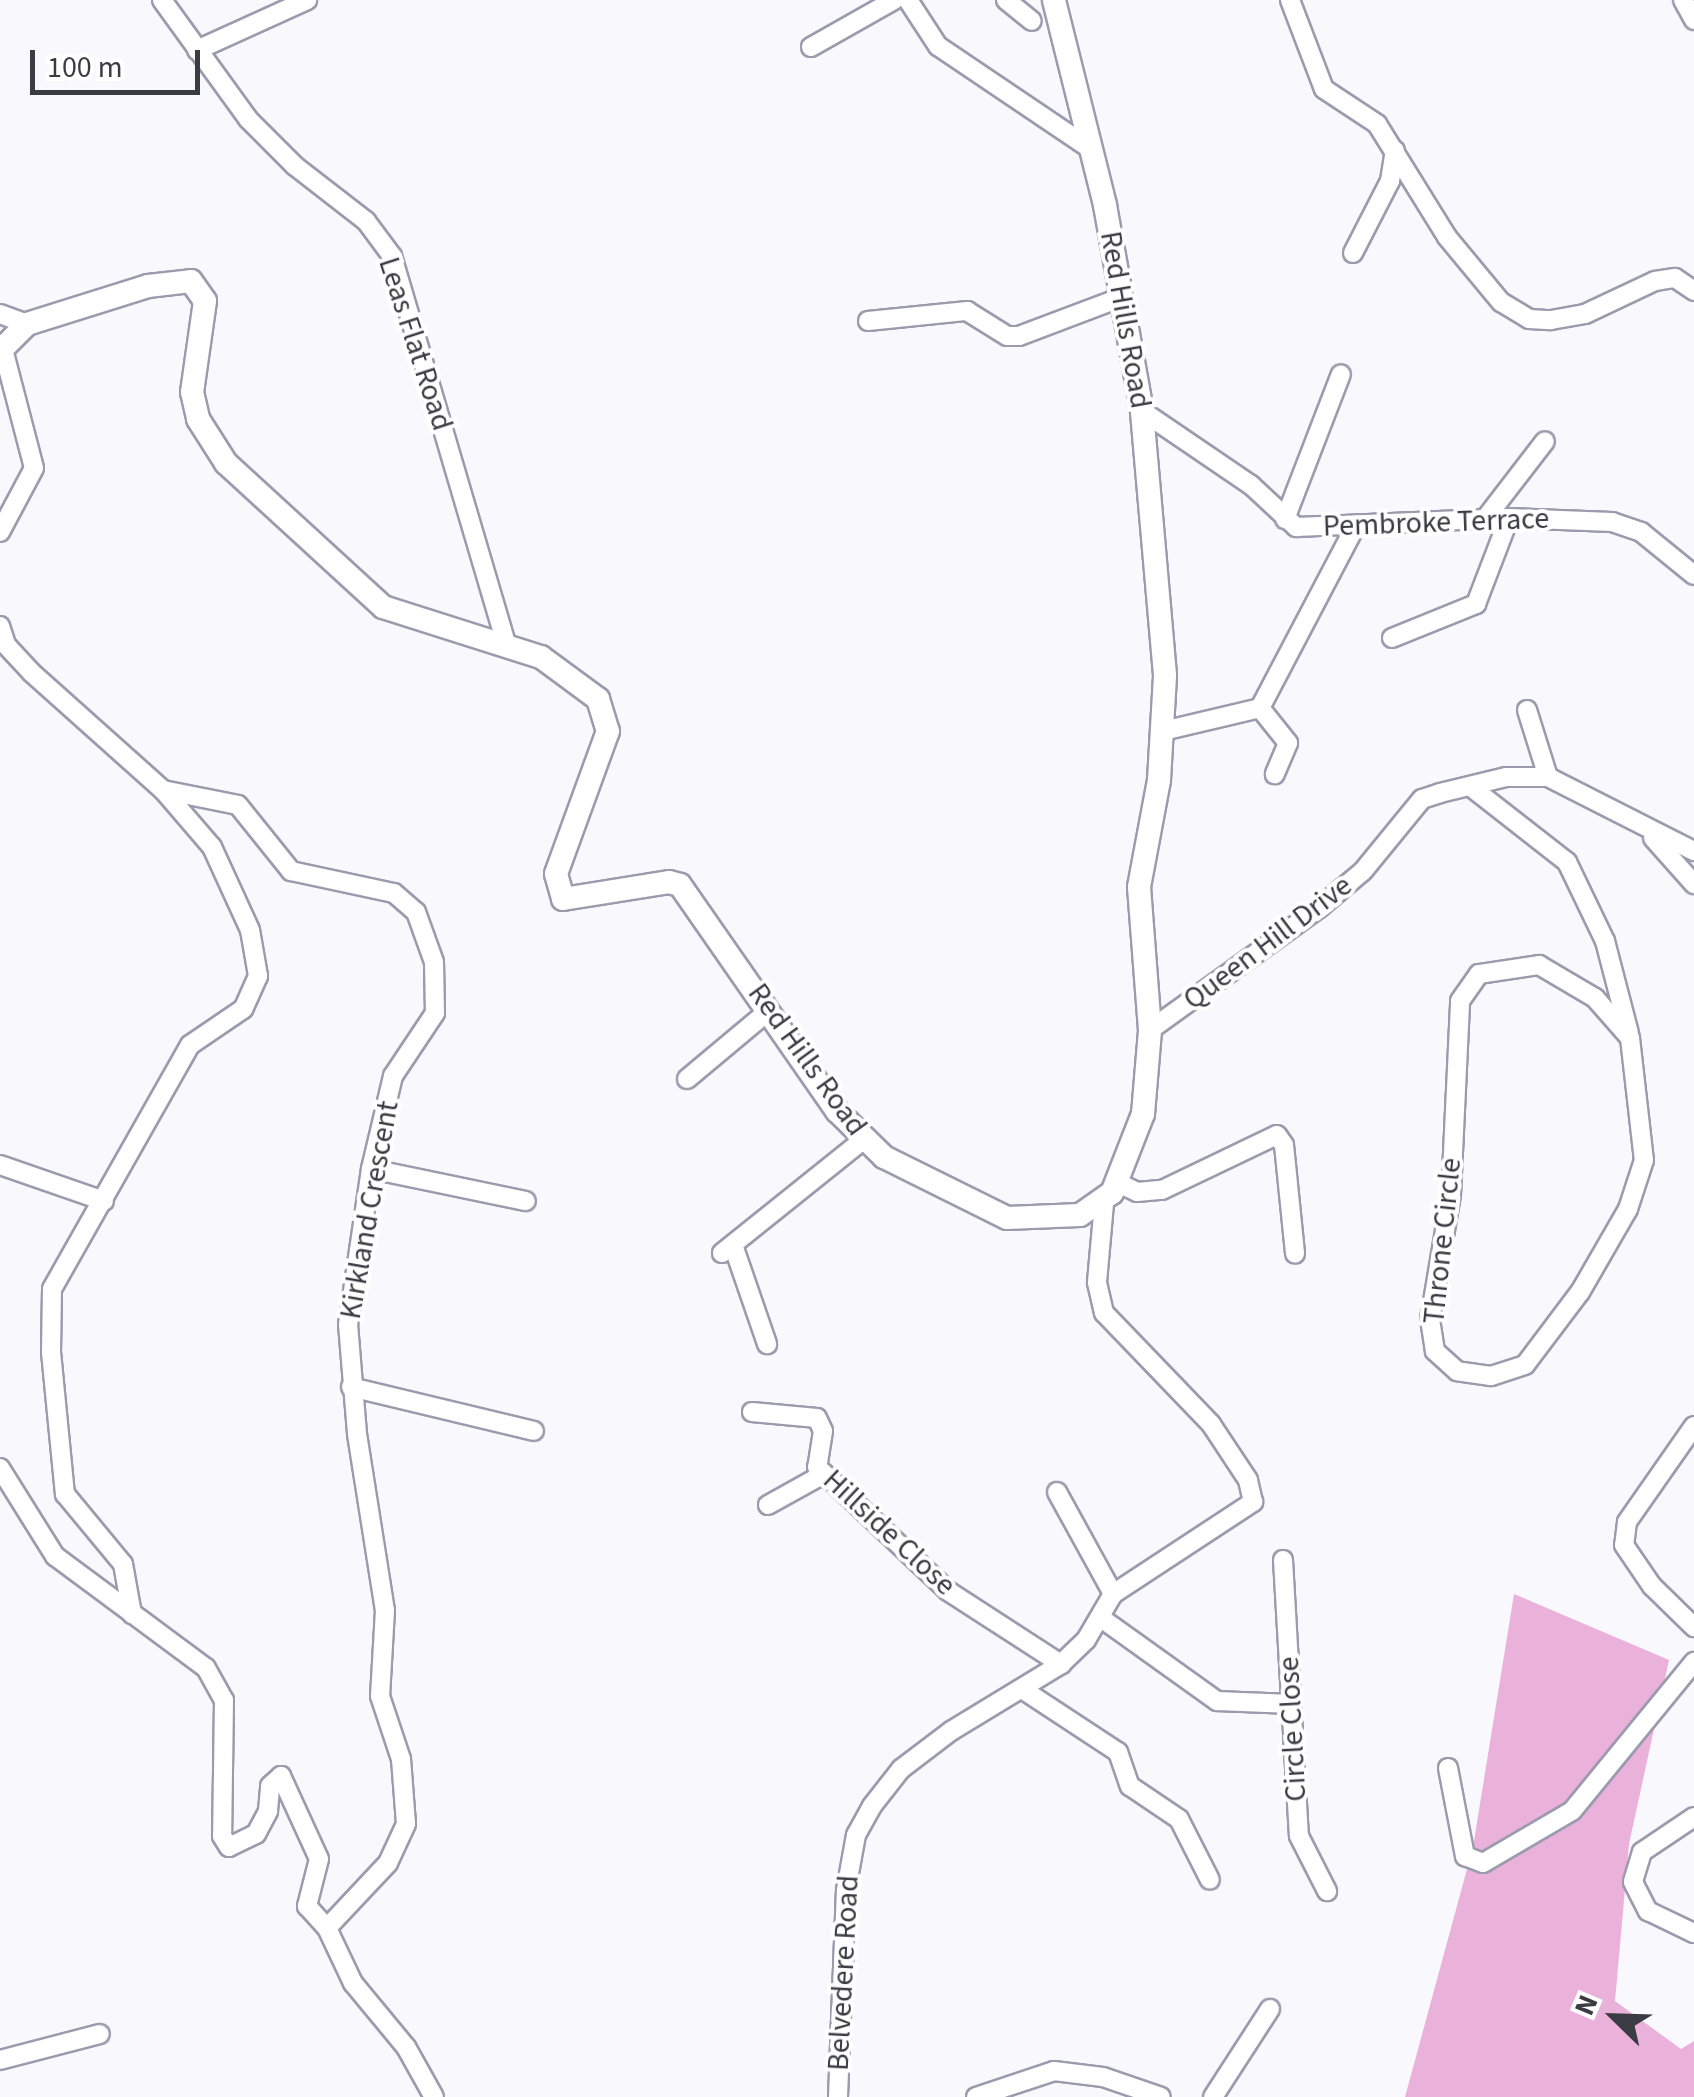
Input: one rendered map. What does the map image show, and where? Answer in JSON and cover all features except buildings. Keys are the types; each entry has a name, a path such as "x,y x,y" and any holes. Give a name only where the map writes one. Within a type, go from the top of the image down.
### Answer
{"main road":[{"name":"Red Hills Road","path":"2,350 27,324 148,286 191,281 205,301 192,392 198,419 226,463 383,608 542,658 590,691 605,710 605,750 556,874 562,899 669,882 680,886 767,1012 863,1140 916,1176 1007,1218 1056,1220 1104,1203 1118,1183 1143,1114 1150,1030 1139,886 1163,731 1156,530 1142,411 1092,150 1062,53 1054,0"}],"street":[{"name":"Leas Flat Road","path":"162,0 248,119 366,221 392,256 507,646"},
{"path":"198,50 308,0"},
{"path":"811,47 894,0"},
{"path":"908,0 938,46 1092,150"},
{"path":"1006,0 1032,22"},
{"path":"1290,0 1324,90 1376,124 1447,237 1502,302 1529,319 1586,314 1675,278 1694,291"},
{"path":"1684,0 1694,20"},
{"path":"1353,253 1390,182 1395,149"},
{"path":"868,321 967,311 1007,336 1020,336 1122,297"},
{"path":"0,314 27,324"},
{"path":"0,532 34,468 2,350"},
{"path":"1284,520 1342,374"},
{"name":"Pembroke Terrace","path":"1142,411 1251,485 1284,520 1296,527 1509,518 1612,522 1641,532 1694,575"},
{"path":"1485,519 1545,440"},
{"path":"1392,638 1476,604 1509,518"},
{"path":"1163,731 1260,708 1355,526"},
{"path":"0,626 3,644 60,702 162,790 212,847 250,930 258,976 243,1008 190,1045 104,1201 56,1278 51,1352 65,1494 123,1564 132,1614"},
{"path":"1260,708 1288,743 1275,774"},
{"path":"1527,710 1548,778"},
{"name":"Queen Hill Drive","path":"1150,1030 1320,908 1363,870 1422,799 1506,777 1548,778 1694,852"},
{"name":"Throne Circle","path":"1471,788 1567,862 1605,941 1630,1038 1644,1160 1628,1209 1580,1292 1525,1365 1491,1376 1457,1370 1436,1351 1430,1319 1451,1196 1460,1002 1479,974 1539,965 1595,998 1630,1038"},
{"name":"Kirkland Crescent","path":"162,790 238,805 291,871 368,884 416,912 434,962 435,1012 394,1076 371,1169 351,1286 352,1387 385,1610 380,1696 401,1760 406,1824 388,1862 327,1928"},
{"path":"1650,833 1694,884"},
{"path":"686,1079 767,1012"},
{"path":"1118,1183 1137,1192 1162,1190 1276,1135 1284,1145 1295,1253"},
{"path":"767,1344 727,1249 863,1140"},
{"path":"0,1165 104,1201"},
{"path":"371,1169 526,1200"},
{"name":"Belvedere Road","path":"838,2097 846,1890 856,1835 900,1769 951,1731 1025,1692 1060,1664 1100,1618 1113,1594 1253,1502 1248,1480 1211,1424 1104,1313 1098,1282 1104,1203"},
{"path":"352,1387 534,1431"},
{"name":"Hillside Close","path":"752,1412 817,1418 822,1431 813,1460 824,1474 948,1591 1060,1664"},
{"path":"1694,1426 1627,1522 1624,1545 1652,1586 1694,1627"},
{"path":"0,1468 55,1556 206,1668 224,1700 222,1836 229,1847 256,1834 268,1811 270,1786 281,1776 291,1786 319,1859 307,1906 327,1928 343,1967 406,2047 434,2097"},
{"path":"768,1505 824,1474"},
{"path":"1057,1492 1113,1594"},
{"name":"Circle Close","path":"1283,1560 1299,1836 1327,1891"},
{"path":"1100,1618 1217,1702 1292,1704"},
{"path":"1448,1768 1465,1856 1483,1864 1572,1811 1694,1662"},
{"path":"1025,1692 1118,1752 1130,1786 1180,1819 1210,1880"},
{"path":"1694,1817 1642,1852 1634,1882 1648,1911 1694,1934"},
{"path":"1213,2097 1270,2009"},
{"path":"0,2060 100,2034"},
{"path":"976,2097 1054,2071 1102,2077 1160,2097"}],"shaded area":[{"path":"1514,1594 1669,1660 1629,1844 1615,2001 1681,2049 1694,2041 1694,2097 1405,2097 1473,1847"}]}
